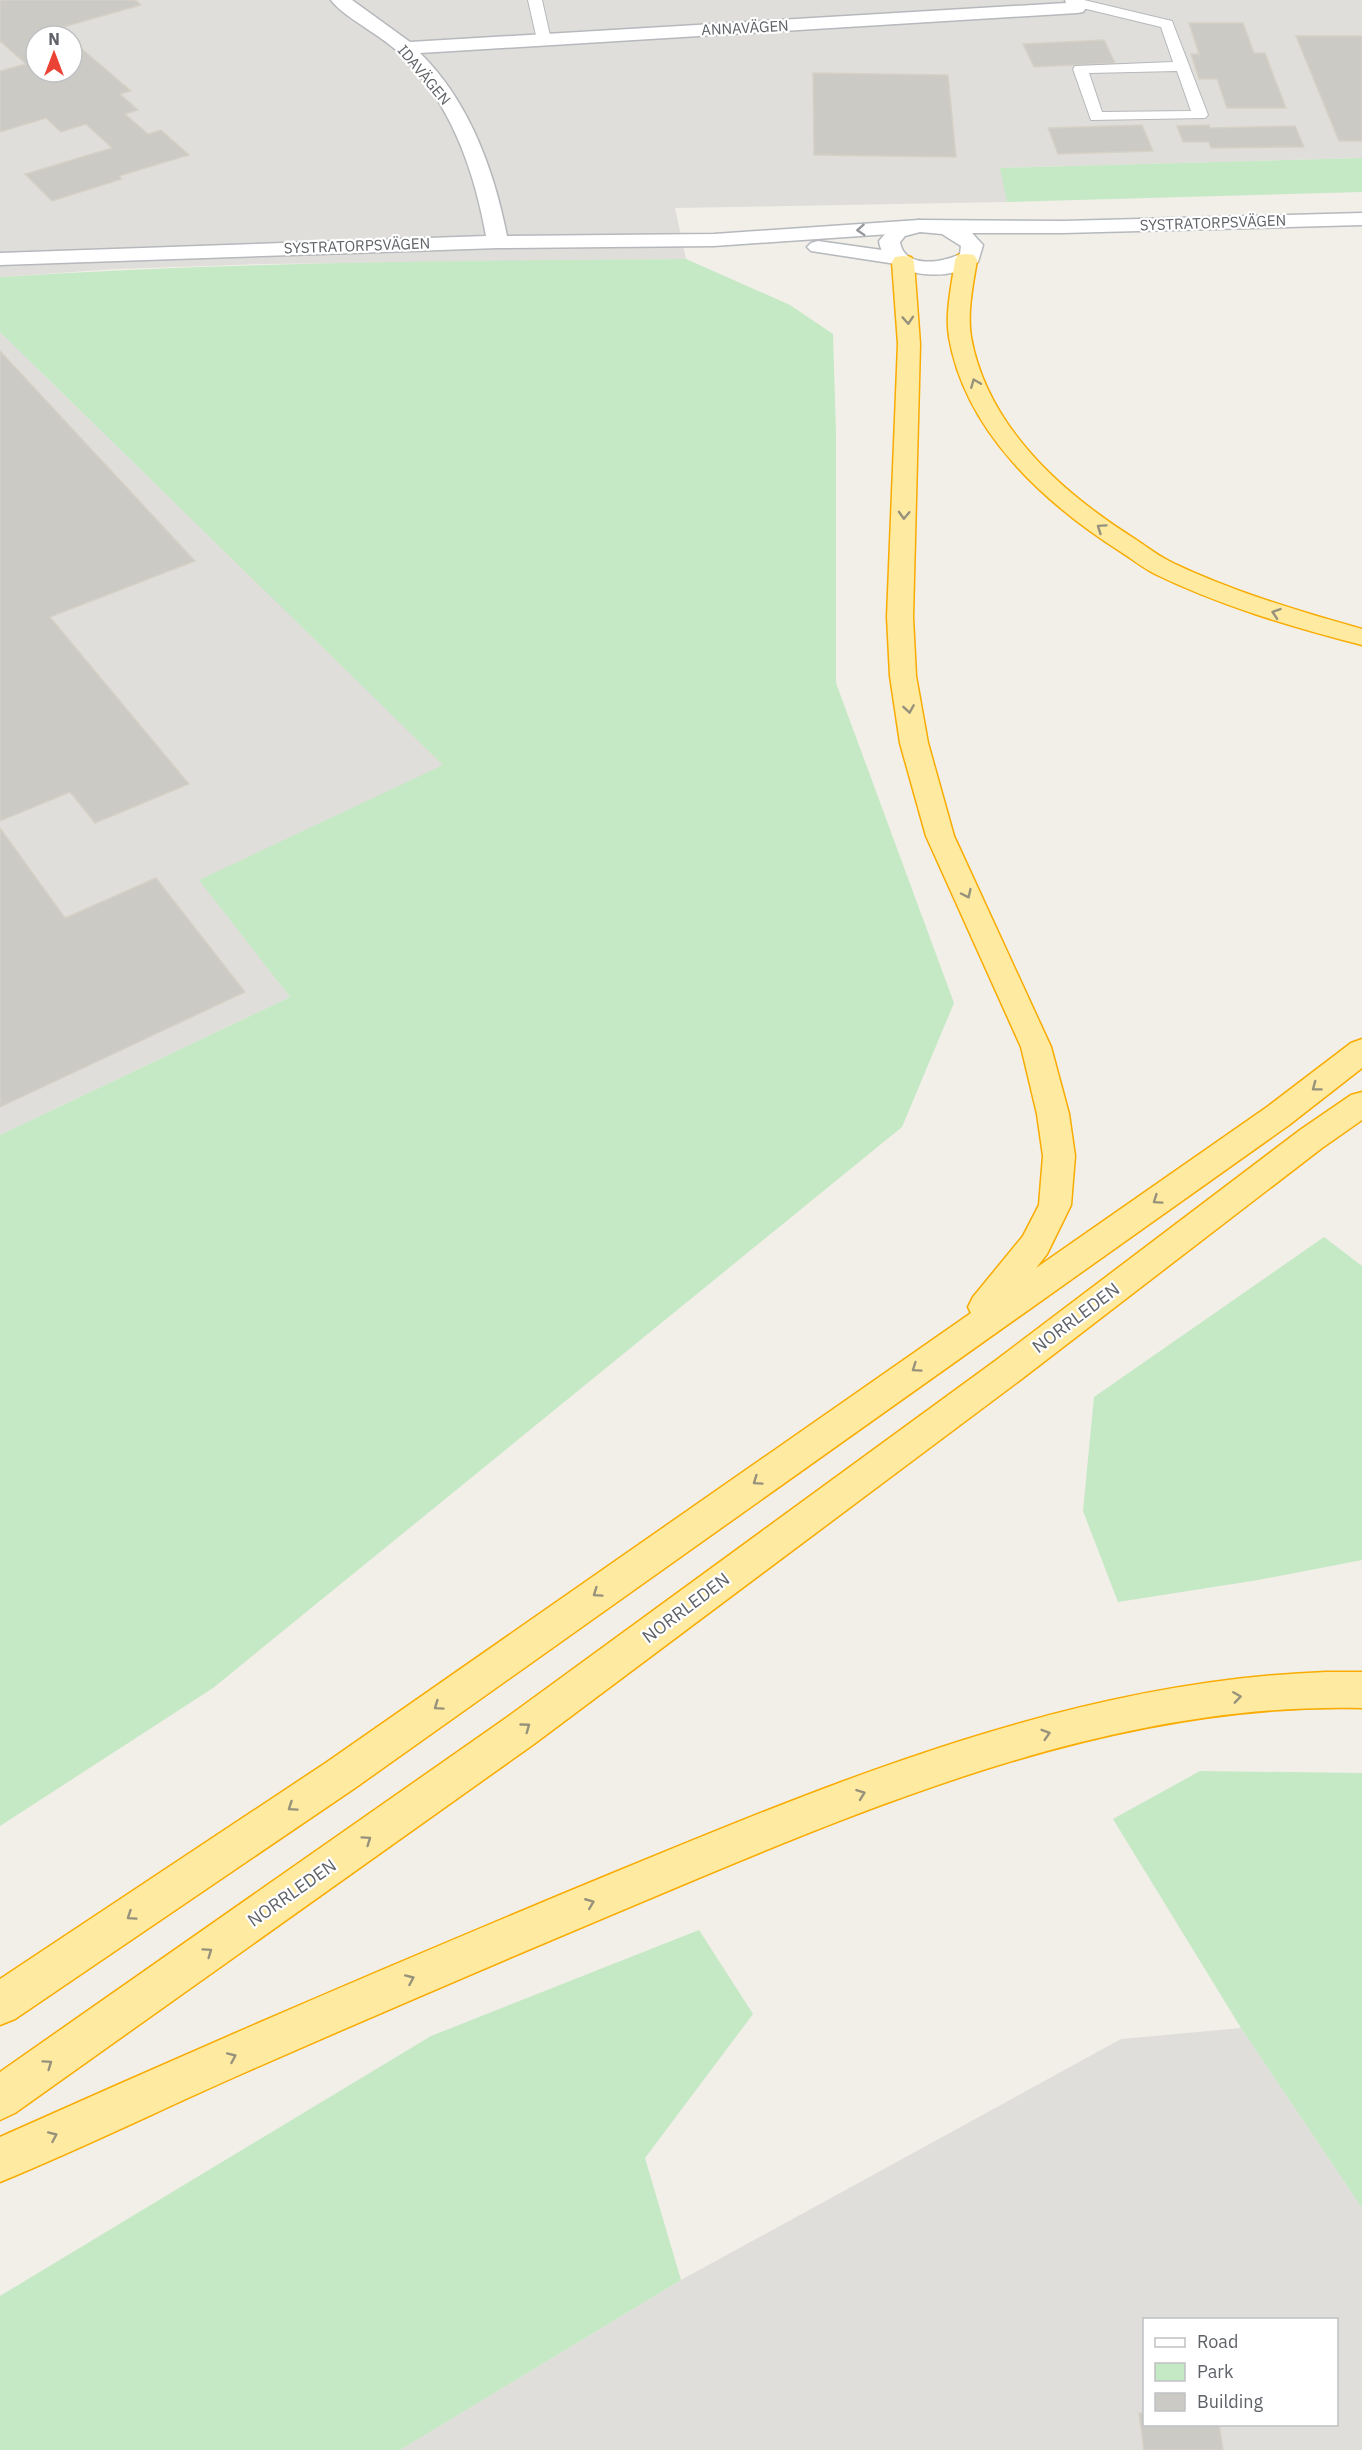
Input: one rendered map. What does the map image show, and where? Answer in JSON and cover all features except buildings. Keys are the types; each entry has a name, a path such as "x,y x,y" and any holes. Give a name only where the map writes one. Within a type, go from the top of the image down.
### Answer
{"highway":[{"path":"968,258 961,291 960,336 974,385 1002,434 1041,479 1095,525 1163,568 1274,613 1362,637"},
{"path":"899,260 909,344 900,616 903,676 914,743 940,836 1036,1047 1053,1114 1059,1156 1056,1205 1035,1245 964,1334"},
{"path":"0,2004 341,1774 964,1334 1278,1116 1362,1051"},
{"name":"NORRLEDEN","path":"0,2098 520,1731 1007,1371 1311,1139 1362,1104"},
{"path":"0,2160 476,1950 806,1814 945,1764 1081,1724 1169,1706 1258,1694 1362,1690"}],"street":[{"name":"IDAVÄGEN","path":"340,0 405,48 444,94 466,133 492,205 498,242"},
{"name":"ANNAVÄGEN","path":"405,48 1077,8 1074,1"},
{"name":"SYSTRATORPSVÄGEN","path":"0,259 498,242 714,240 923,226 1063,227 1362,219"},
{"path":"899,260 889,249 892,237 902,230 923,226 955,231 968,239 972,245 968,258"},
{"name":"SYSTRATORPSVÄGEN","path":"714,240 822,247 899,260 930,268 946,267 1022,236 1063,227"}],"lane":[{"path":"535,0 544,40"},
{"path":"1074,1 1167,24 1200,115 1096,117 1080,69 1182,66"}],"shaded area":[{"path":"0,0 1362,0 1362,158 1001,168 1007,202 675,208 686,259 264,264 117,269 0,277"},
{"path":"0,332 444,765 200,880 290,997 0,1135"},
{"path":"1241,2028 1362,2208 1362,2450 400,2450 681,2280 1121,2039"}],"green space":[{"path":"1362,158 1362,192 1007,202 1000,168"},
{"path":"686,259 790,305 833,334 836,434 836,683 954,1003 902,1127 213,1688 0,1826 0,1135 290,997 199,880 443,765 0,332 0,277 257,265"},
{"path":"1324,1237 1362,1266 1362,1560 1258,1580 1118,1602 1083,1511 1094,1397"},
{"path":"1200,1771 1362,1773 1362,2208 1241,2028 1113,1819"},
{"path":"699,1930 753,2014 645,2158 681,2280 400,2450 0,2450 0,2296 431,2036"}]}
